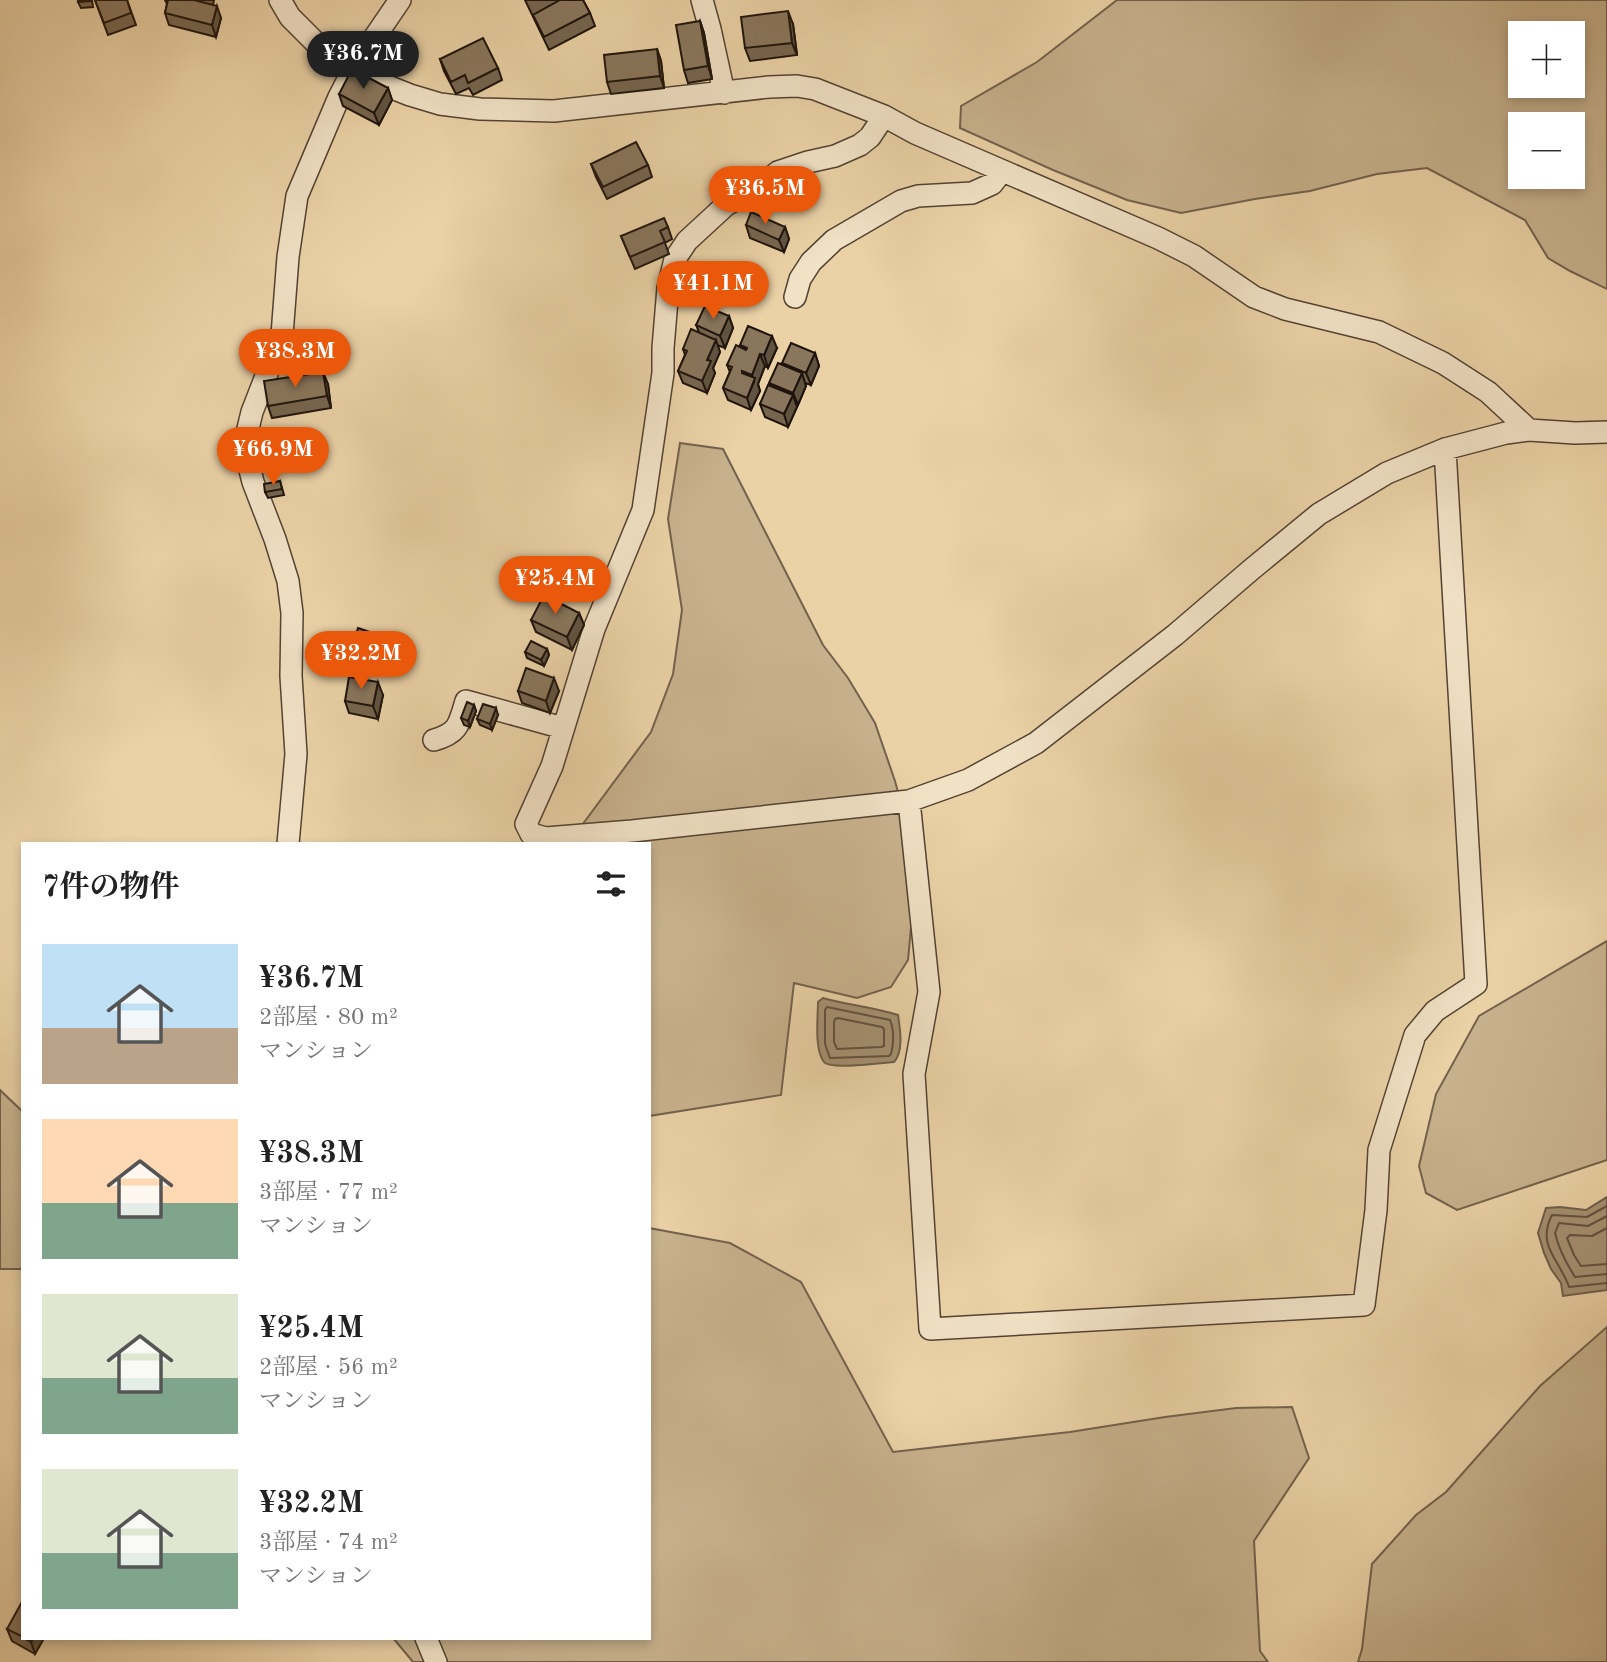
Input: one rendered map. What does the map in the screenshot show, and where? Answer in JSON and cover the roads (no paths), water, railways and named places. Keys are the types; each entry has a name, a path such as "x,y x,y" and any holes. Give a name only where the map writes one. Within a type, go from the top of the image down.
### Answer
{"street":[{"path":"280,0 290,17 323,50 355,66 382,85 440,104 480,109 554,111 769,87 797,86 815,89 884,116 915,133 1158,238 1194,256 1254,297 1285,309 1390,337 1443,363 1488,392 1529,430"},
{"path":"288,842 296,754 291,676 292,613 288,581 247,462 246,438 252,412 282,335 288,257 297,196 355,66 400,0"},
{"path":"702,0 724,93"},
{"path":"884,116 870,137 860,145 835,156 778,172 726,205 687,241 675,259 668,288 663,373 643,510 594,629 552,766 526,824 528,830 536,836 546,838 632,831 909,800 968,780 1036,743 1175,635 1319,514 1387,472 1446,449 1506,433 1529,430 1607,432"},
{"path":"794,297 800,279 811,262 834,240 901,201 918,196 972,193 992,184 1002,171"},
{"path":"909,800 929,992 914,1074 930,1329 1364,1305 1377,1210 1379,1150 1415,1035 1435,1011 1476,984 1446,449"},
{"path":"434,740 445,737 458,726 466,701 563,728"},
{"path":"427,1640 436,1662"}],"water":[{"path":"823,998 898,1015 900,1046 894,1062 836,1066 824,1062 817,1033 818,1002"},
{"path":"1607,1197 1607,1290 1563,1296 1561,1283 1551,1269 1538,1233 1546,1208 1586,1210"}]}
